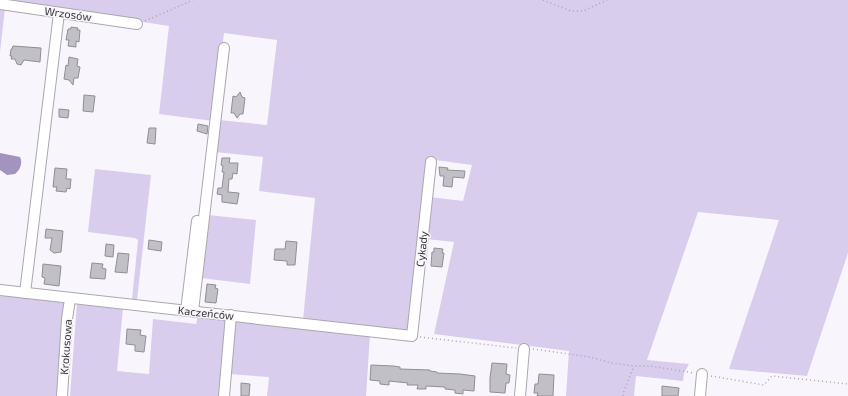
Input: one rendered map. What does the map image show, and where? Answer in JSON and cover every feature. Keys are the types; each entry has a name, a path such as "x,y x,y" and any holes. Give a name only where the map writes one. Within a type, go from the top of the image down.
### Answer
{"street":[{"name":"Wrzosów","path":"0,4 137,24"},
{"path":"25,294 59,13"},
{"path":"190,311 224,48"},
{"name":"Cykady","path":"412,336 431,162"},
{"path":"190,311 204,165"},
{"name":"Kaczeńców","path":"0,290 25,294 231,315 412,336"},
{"name":"Krokusowa","path":"62,396 67,319 70,299"},
{"path":"224,396 231,315"},
{"path":"520,396 524,349"},
{"path":"700,396 702,374"}],"path":[{"path":"137,24 193,0"},
{"path":"543,0 571,11 583,10 608,0"},
{"path":"623,396 634,366 651,366 764,385 772,376 848,384"}],"shaded area":[{"path":"0,0 848,0 848,253 807,376 729,369 779,220 698,212 647,360 689,364 684,373 683,381 636,376 634,396 566,396 569,351 434,334 454,242 426,239 430,197 463,201 472,165 428,159 411,332 303,320 315,198 259,191 263,157 215,152 219,120 267,125 277,40 224,33 213,121 159,114 169,26"},
{"path":"0,7 5,8 0,52"},
{"path":"0,153 20,157 20,166 15,174 7,175 0,170"},
{"path":"95,169 151,175 137,300 132,300 138,240 135,238 88,232"},
{"path":"208,215 256,220 250,284 201,278"},
{"path":"0,293 66,301 59,396 0,396"},
{"path":"77,303 123,308 117,371 149,374 153,319 196,324 198,315 226,317 220,396 70,396"},
{"path":"233,318 370,334 366,396 267,396 269,377 229,374"}],"building":[{"path":"71,27 78,28 77,30 80,30 79,42 76,41 76,47 68,46 69,40 66,40 68,29 71,29"},
{"path":"13,46 41,48 40,62 24,60 21,65 17,64 15,59 11,59 12,56 10,56"},
{"path":"69,57 78,59 77,66 80,67 78,78 74,78 73,85 69,80 64,79"},
{"path":"240,92 242,97 245,98 243,114 240,114 237,118 234,113 231,113 233,96 236,97"},
{"path":"84,95 95,96 93,112 83,111"},
{"path":"59,109 69,110 68,118 59,117"},
{"path":"198,124 208,126 207,134 197,131"},
{"path":"149,128 156,128 155,144 147,143"},
{"path":"222,158 230,158 229,163 238,163 237,174 233,173 232,179 229,179 228,192 239,193 237,204 222,202 222,195 217,194 218,188 222,188 224,172 222,172 223,166 221,165"},
{"path":"439,167 448,168 447,170 465,171 464,178 453,177 452,187 443,186 444,176 440,176"},
{"path":"55,168 67,169 66,179 71,179 70,189 67,188 66,192 56,191 57,187 53,187"},
{"path":"46,229 63,231 61,252 54,253 50,250 52,238 45,238"},
{"path":"149,240 162,242 161,251 148,249"},
{"path":"286,241 297,242 295,265 287,265 287,261 274,260 275,249 285,249"},
{"path":"106,244 114,245 113,257 105,256"},
{"path":"434,248 443,249 442,253 444,253 442,267 431,266 432,252 434,252"},
{"path":"118,253 129,254 127,273 115,272"},
{"path":"92,263 103,264 102,268 106,269 105,279 90,278"},
{"path":"43,264 61,266 59,286 44,284 45,278 42,277"},
{"path":"207,284 216,285 215,288 218,289 216,303 205,302"},
{"path":"127,329 141,330 140,335 146,336 144,352 135,351 135,345 126,344"},
{"path":"492,363 507,364 506,374 510,375 509,383 506,383 505,393 490,392"},
{"path":"371,365 393,366 400,367 400,369 430,370 437,373 475,376 474,391 463,390 463,394 455,393 455,390 445,389 445,387 426,386 426,389 417,389 418,385 407,385 408,383 389,381 389,385 380,384 380,381 370,380"},
{"path":"539,374 554,375 553,396 537,396 538,393 534,393 535,384 538,384"},
{"path":"241,383 250,384 249,396 241,396"},
{"path":"662,386 679,388 678,396 662,396"}]}
